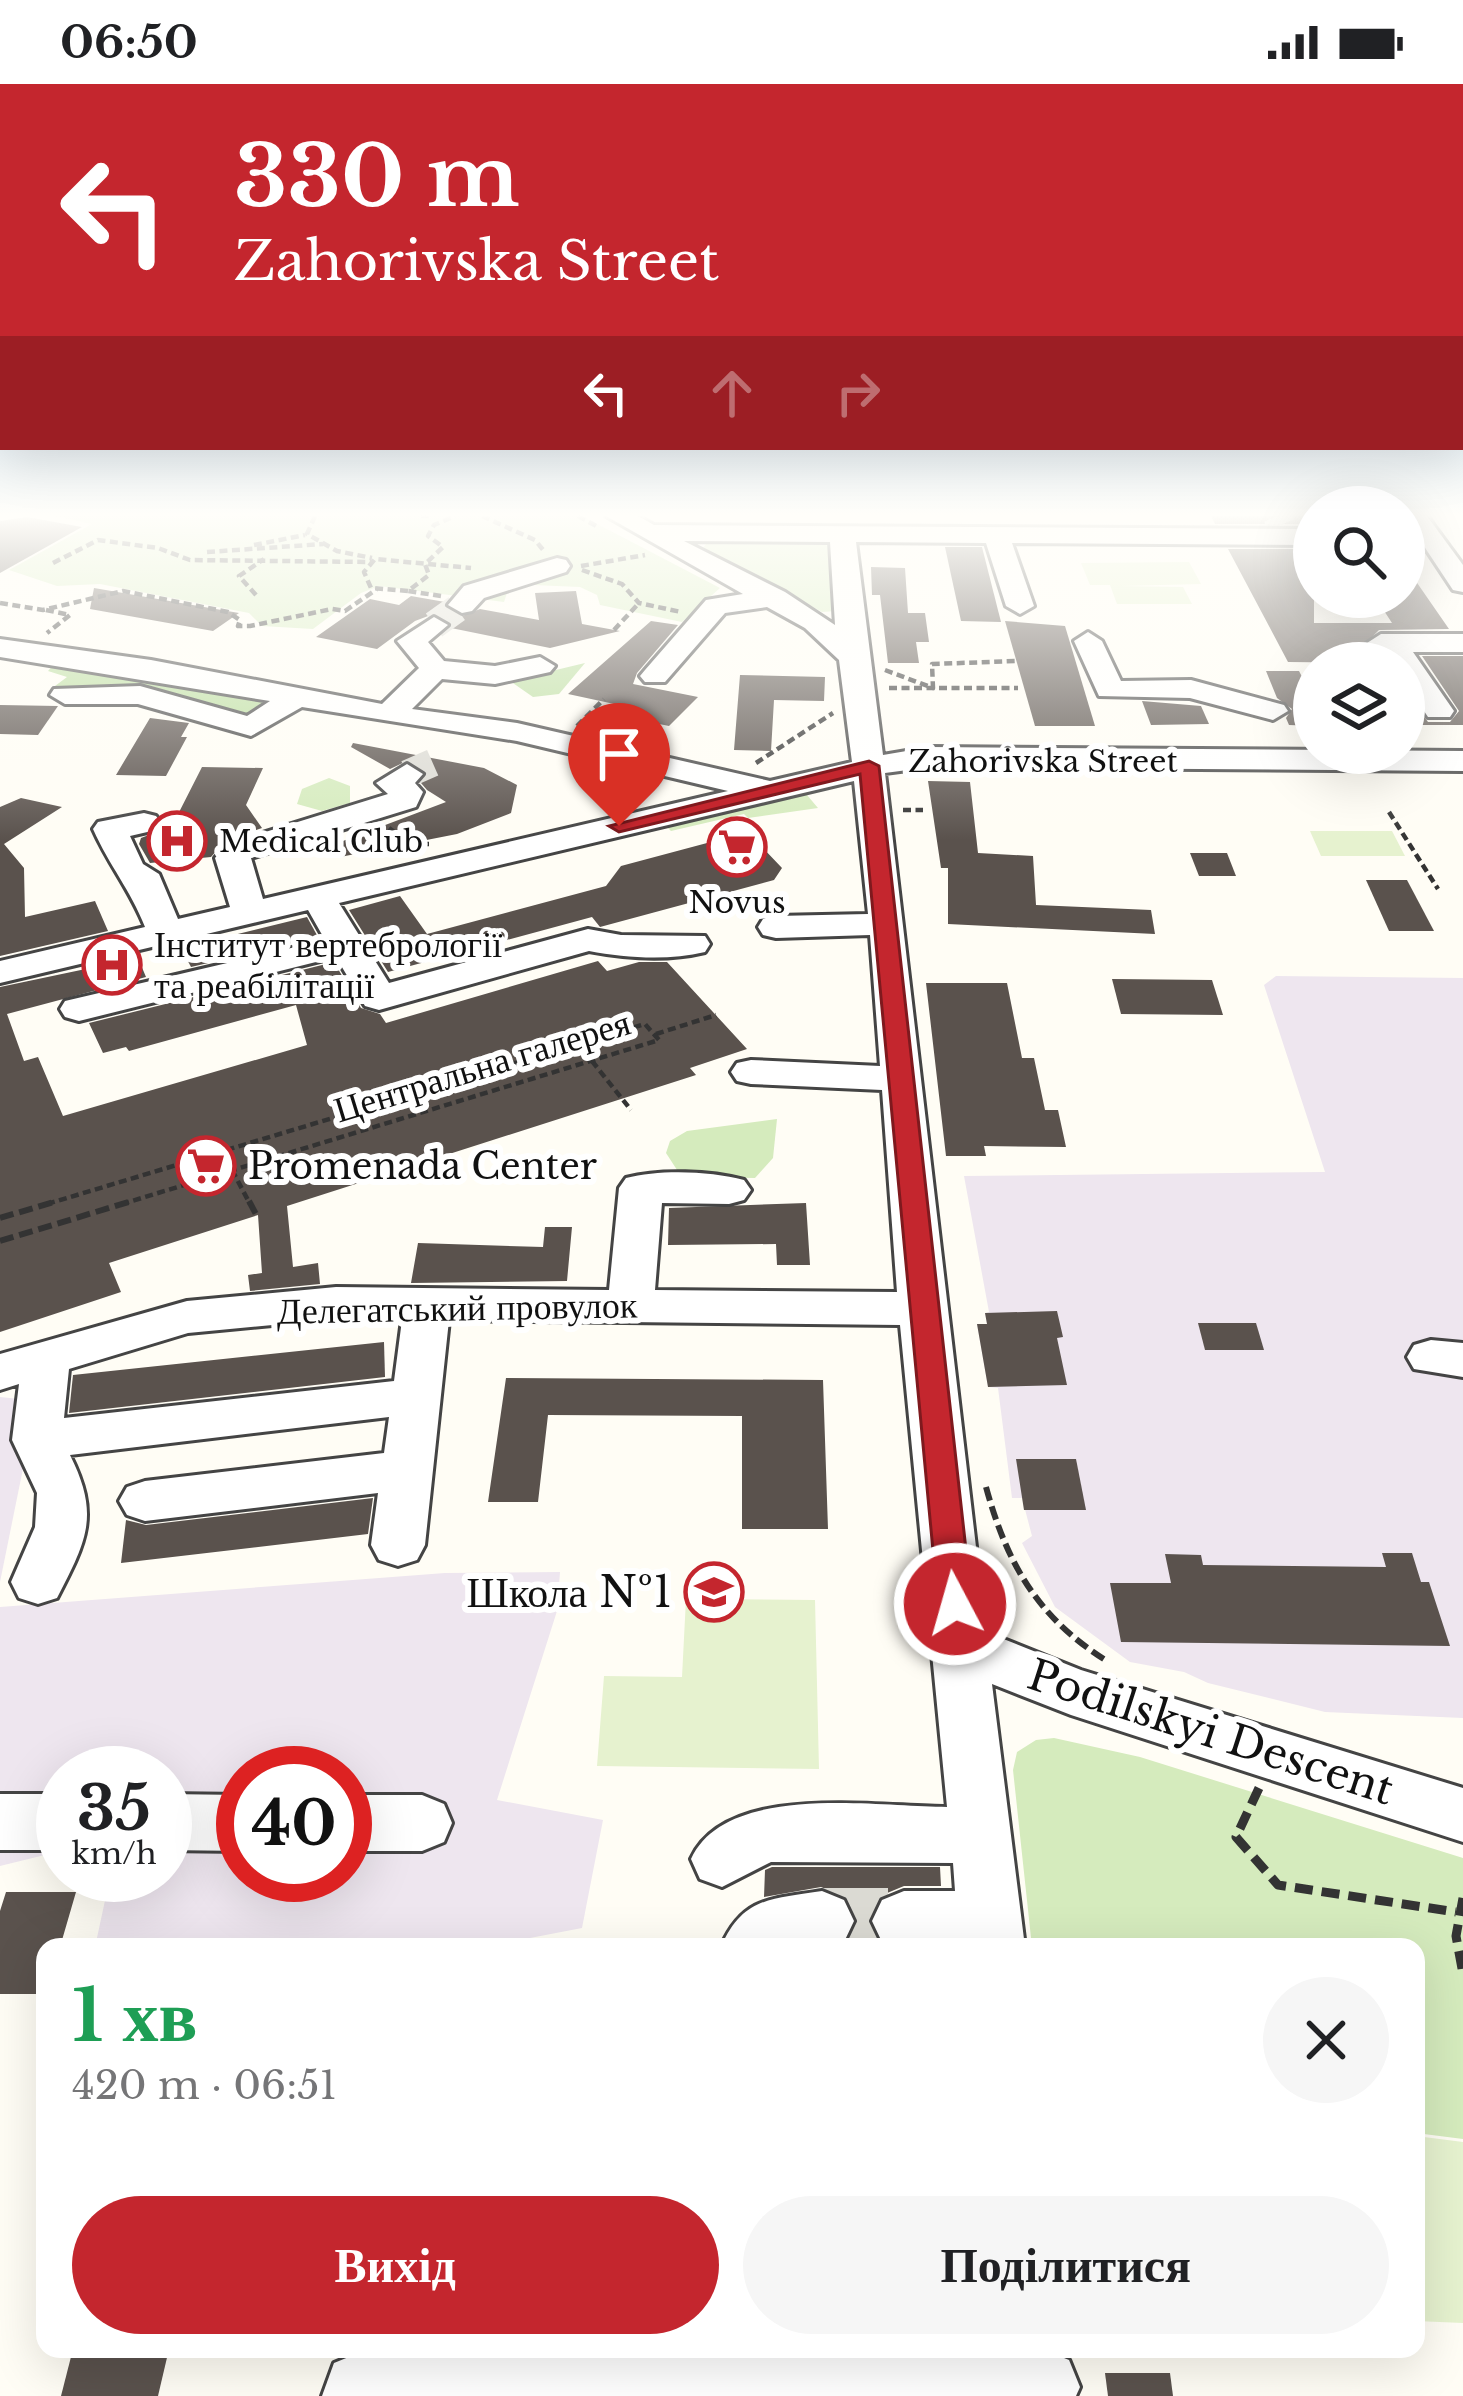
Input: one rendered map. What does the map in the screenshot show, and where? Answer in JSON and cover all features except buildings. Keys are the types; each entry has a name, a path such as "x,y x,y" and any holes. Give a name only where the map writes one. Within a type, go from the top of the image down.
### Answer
{"street":[{"path":"655,676 697,624"},
{"path":"814,624 867,663"},
{"path":"848,624 867,663 883,778 887,924 922,1309 992,1934 904,1921"},
{"path":"434,625 411,641 435,669 495,675 540,666"},
{"path":"1088,640 1110,690 1191,688 1275,717 1293,759"},
{"path":"1450,729 1391,649 1463,643"},
{"path":"0,649 151,669 389,715 469,724 754,782"},
{"path":"389,715 435,669"},
{"path":"64,694 140,694 251,727 296,698"},
{"path":"250,914 232,859 239,850 404,800 407,792 392,783 423,767 469,724"},
{"name":"Zahorivska Street","path":"0,972 520,849 630,838 754,782 883,778 929,757 1293,761"},
{"name":"Zahorivska Street","path":"1425,761 1463,761"},
{"path":"144,823 110,829 129,871 141,874 167,934"},
{"path":"520,849 547,882"},
{"path":"318,898 334,947 380,998 588,940 621,946 692,944"},
{"path":"776,926 887,924"},
{"path":"79,1009 334,947"},
{"path":"751,1072 901,1079"},
{"path":"631,1305 641,1188 729,1190"},
{"name":"Делегатський провулок","path":"23,1364 339,1281 428,1303 922,1309"},
{"path":"398,1545 428,1303"},
{"path":"23,1364 37,1440 63,1493 61,1527 38,1582"},
{"path":"37,1440 416,1396"},
{"path":"146,1501 407,1470"},
{"name":"Podilskyi Descent","path":"960,1646 1071,1691 1463,1815"},
{"path":"0,1822 36,1822"},
{"path":"372,1823 422,1823"},
{"path":"722,1859 762,1834 981,1835"},
{"path":"761,1938 768,1930 822,1921"},
{"path":"360,2396 361,2390 1041,2377"}],"path":[{"path":"44,636 59,624"},
{"path":"614,630 620,624"},
{"path":"933,688 932,664 1017,661"},
{"path":"867,663 933,688"},
{"path":"879,688 1018,688"},
{"path":"754,782 833,713"},
{"path":"883,778 900,810 902,832"},
{"path":"385,807 387,826 410,844 442,841"},
{"path":"900,810 923,810"},
{"path":"1389,812 1438,889"},
{"path":"654,1035 716,1015"},
{"name":"Центральна галерея","path":"0,1218 646,1024 659,1040 0,1241"},
{"path":"592,1061 631,1110"},
{"path":"307,1126 318,1144"},
{"path":"232,1170 256,1216"},
{"path":"22,1211 30,1232"},
{"path":"985,1482 1001,1546 1023,1588 1054,1623 1114,1665"},
{"path":"1259,1788 1236,1837 1278,1885 1456,1912"},
{"path":"1463,1898 1456,1912 1456,1958 1463,1974"}],"shaded area":[{"path":"1276,976 1463,978 1463,1718 1325,1712 1208,1683 1184,1672 1130,1662 1055,1607 1022,1543 1032,1536 1022,1498 1012,1498 998,1388 988,1387 977,1324 987,1324 985,1313 989,1312 964,1176 1325,1172 1264,985"},
{"path":"0,1397 29,1400 29,1439 0,1582"},
{"path":"560,1572 557,1611 497,1800 603,1820 582,1928 530,1938 97,1938 105,1902 192,1902 192,1746 36,1746 36,1857 0,1866 0,1607 445,1573"}],"green space":[{"path":"260,624 320,624 313,629"},
{"path":"57,661 271,702 257,720 71,691 55,686 67,677 48,671"},
{"path":"585,663 559,694 533,697 510,681"},
{"path":"329,778 350,786 350,803 322,811 297,804 302,789"},
{"path":"807,795 818,808 748,818 744,814 671,831 665,825"},
{"path":"1310,831 1392,831 1405,856 1321,856"},
{"path":"777,1119 773,1158 755,1178 688,1177 679,1173 666,1153 670,1141 687,1131"},
{"path":"686,1599 815,1600 819,1769 597,1766 604,1676 682,1677"},
{"path":"1054,1738 1140,1757 1463,1858 1463,2139 1425,2134 1425,1938 1031,1938 1013,1770 1017,1752 1036,1740"},
{"path":"1425,2137 1463,2142 1463,2323 1425,2321"}],"tunnel":[{"path":"407,774 439,760"},
{"path":"822,1921 904,1921"}],"place":[{"name":"Medical Club","path":"177,841"},
{"name":"Novus","path":"737,847"},
{"name":"Інститут вертебрології та реабілітації","path":"112,965"},
{"name":"Promenada Center","path":"206,1166"},
{"name":"Школа №1","path":"714,1592"}],"route":[{"path":"619,826 869,766 955,1604"}]}
